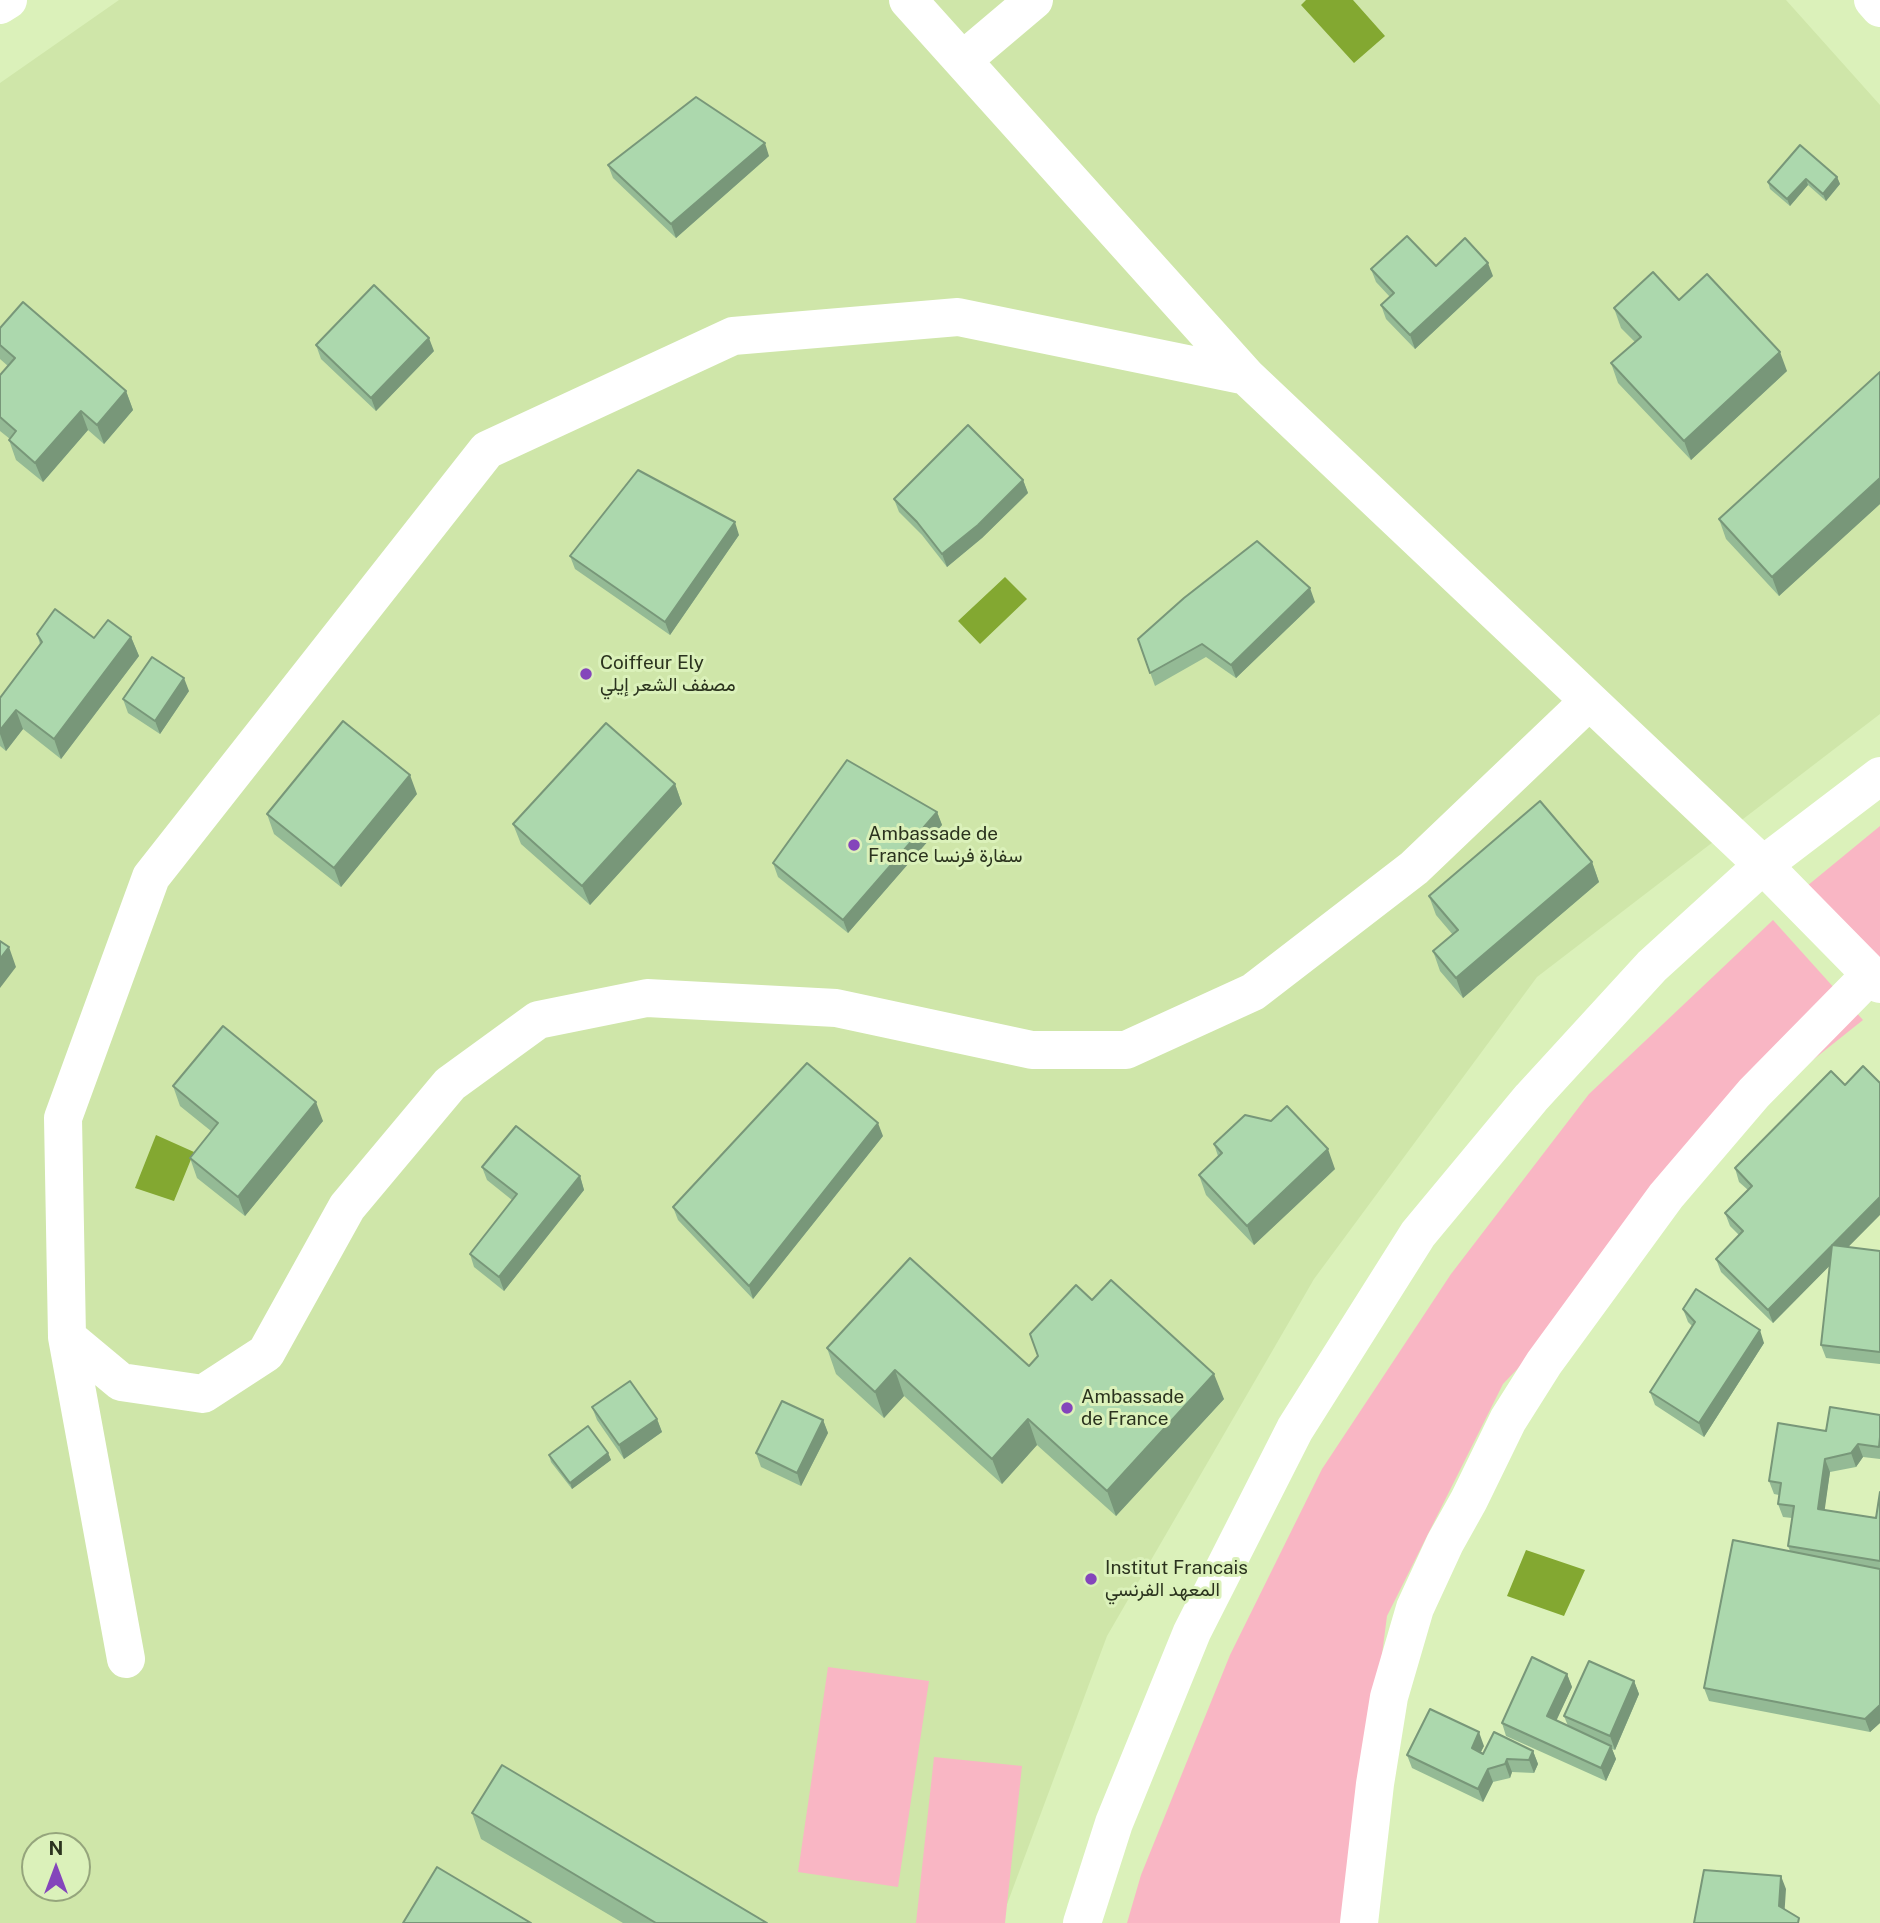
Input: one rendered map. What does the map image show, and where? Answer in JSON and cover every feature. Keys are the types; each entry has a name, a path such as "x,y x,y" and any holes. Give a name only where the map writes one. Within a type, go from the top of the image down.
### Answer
{"street":[{"path":"0,5 8,0"},
{"path":"908,0 1246,376 1763,865 1875,980 1754,1093 1666,1196 1544,1363 1508,1420 1415,1608 1389,1698 1375,1784 1359,1923"},
{"path":"963,60 1034,0"},
{"path":"1872,0 1880,8"},
{"path":"126,1659 67,1338 63,1118 151,877 487,450 733,336 958,317 1246,376"},
{"path":"67,1338 121,1382 203,1394 266,1353 347,1207 450,1084 538,1020 647,998 809,1006 836,1008 1032,1050 1126,1050 1253,992 1414,869 1589,701"},
{"path":"1082,1923 1114,1823 1192,1632 1295,1429 1418,1234 1531,1098 1652,966 1763,865 1880,776"}],"shaded area":[{"name":"Ambassade de France سفارة فرنسا","path":"119,0 1786,0 1880,105 1880,714 1537,977 1314,1279 1107,1636 1000,1923 0,1923 0,83"},
{"path":"1306,0 1353,0 1385,36 1354,63 1301,5"},
{"path":"1005,577 1027,599 980,644 958,621"},
{"path":"1880,826 1880,968 1807,886"},
{"path":"1773,920 1863,1020 1755,1106 1669,1210 1503,1384 1387,1616 1347,1923 1127,1923 1141,1875 1230,1655 1322,1469 1451,1274 1589,1094"},
{"path":"156,1135 194,1152 174,1201 135,1188"},
{"path":"1526,1550 1585,1570 1564,1616 1507,1596"},
{"path":"828,1667 929,1681 898,1887 798,1872"},
{"path":"934,1757 1022,1766 1005,1923 916,1923"}],"building":[{"path":"696,97 765,143 671,224 608,165"},
{"path":"1800,145 1837,177 1823,194 1806,179 1787,199 1768,182"},
{"path":"1407,236 1436,266 1465,238 1488,263 1410,335 1381,305 1394,293 1371,269"},
{"path":"1653,272 1679,300 1707,274 1780,352 1684,441 1611,363 1641,337 1614,308"},
{"path":"374,285 429,338 371,398 316,345"},
{"path":"23,302 126,391 97,425 81,411 35,463 9,440 16,431 0,417 0,375 15,358 0,345 0,328"},
{"path":"1880,372 1880,478 1772,577 1719,519"},
{"path":"968,425 1023,480 978,525 942,554 917,522 894,499"},
{"path":"638,470 735,522 665,622 570,556"},
{"path":"1257,541 1310,588 1231,665 1202,644 1150,673 1138,639 1184,598"},
{"path":"55,609 94,638 108,620 131,637 54,739 16,710 0,730 0,698 42,642 37,634"},
{"path":"152,657 184,678 155,721 123,699"},
{"path":"343,721 410,775 334,868 267,814"},
{"path":"606,723 675,784 582,886 513,824"},
{"path":"847,760 937,812 843,920 773,863"},
{"path":"1540,801 1592,862 1456,978 1433,951 1458,930 1429,896"},
{"path":"0,941 9,947 0,959"},
{"path":"223,1026 316,1102 238,1197 190,1158 218,1123 173,1086"},
{"path":"807,1063 878,1123 749,1286 673,1207"},
{"path":"1863,1066 1880,1083 1880,1197 1768,1310 1716,1259 1743,1231 1725,1213 1752,1186 1735,1168 1831,1071 1845,1085"},
{"path":"1287,1106 1328,1149 1247,1226 1199,1175 1222,1153 1214,1144 1245,1115 1271,1121"},
{"path":"516,1126 580,1176 499,1277 470,1254 517,1194 482,1167"},
{"path":"1832,1245 1880,1251 1880,1352 1821,1345"},
{"name":"Ambassade de France","path":"910,1258 1029,1366 1038,1356 1030,1334 1076,1285 1092,1300 1111,1280 1214,1374 1107,1491 1028,1419 992,1459 895,1370 875,1392 827,1348"},
{"path":"1696,1289 1760,1330 1699,1423 1650,1392 1695,1322 1683,1309"},
{"path":"630,1381 657,1419 619,1445 592,1407"},
{"path":"782,1401 823,1420 797,1473 756,1453"},
{"path":"1830,1407 1880,1415 1879,1447 1858,1444 1851,1453 1825,1459 1818,1509 1876,1518 1880,1492 1880,1561 1788,1546 1794,1506 1778,1504 1781,1483 1769,1481 1778,1423 1826,1431"},
{"path":"588,1426 608,1453 570,1483 549,1455"},
{"path":"1733,1540 1880,1569 1880,1705 1865,1719 1704,1688"},
{"path":"1532,1657 1567,1674 1547,1716 1611,1746 1601,1768 1502,1723"},
{"path":"1589,1661 1634,1681 1610,1736 1564,1716"},
{"path":"1430,1709 1479,1732 1472,1748 1483,1754 1494,1732 1533,1751 1529,1760 1507,1759 1505,1764 1488,1769 1478,1789 1407,1755"},
{"path":"502,1765 767,1923 656,1923 472,1813"},
{"path":"437,1867 531,1923 403,1923"},
{"path":"1704,1870 1781,1876 1779,1906 1799,1918 1798,1923 1694,1923"}],"place":[{"name":"Coiffeur Ely مصفف الشعر إيلي","path":"586,674"},
{"name":"Ambassade de France سفارة فرنسا","path":"854,845"},
{"name":"Ambassade de France","path":"1067,1408"},
{"name":"Institut Francais المعهد الفرنسي","path":"1091,1579"}]}
